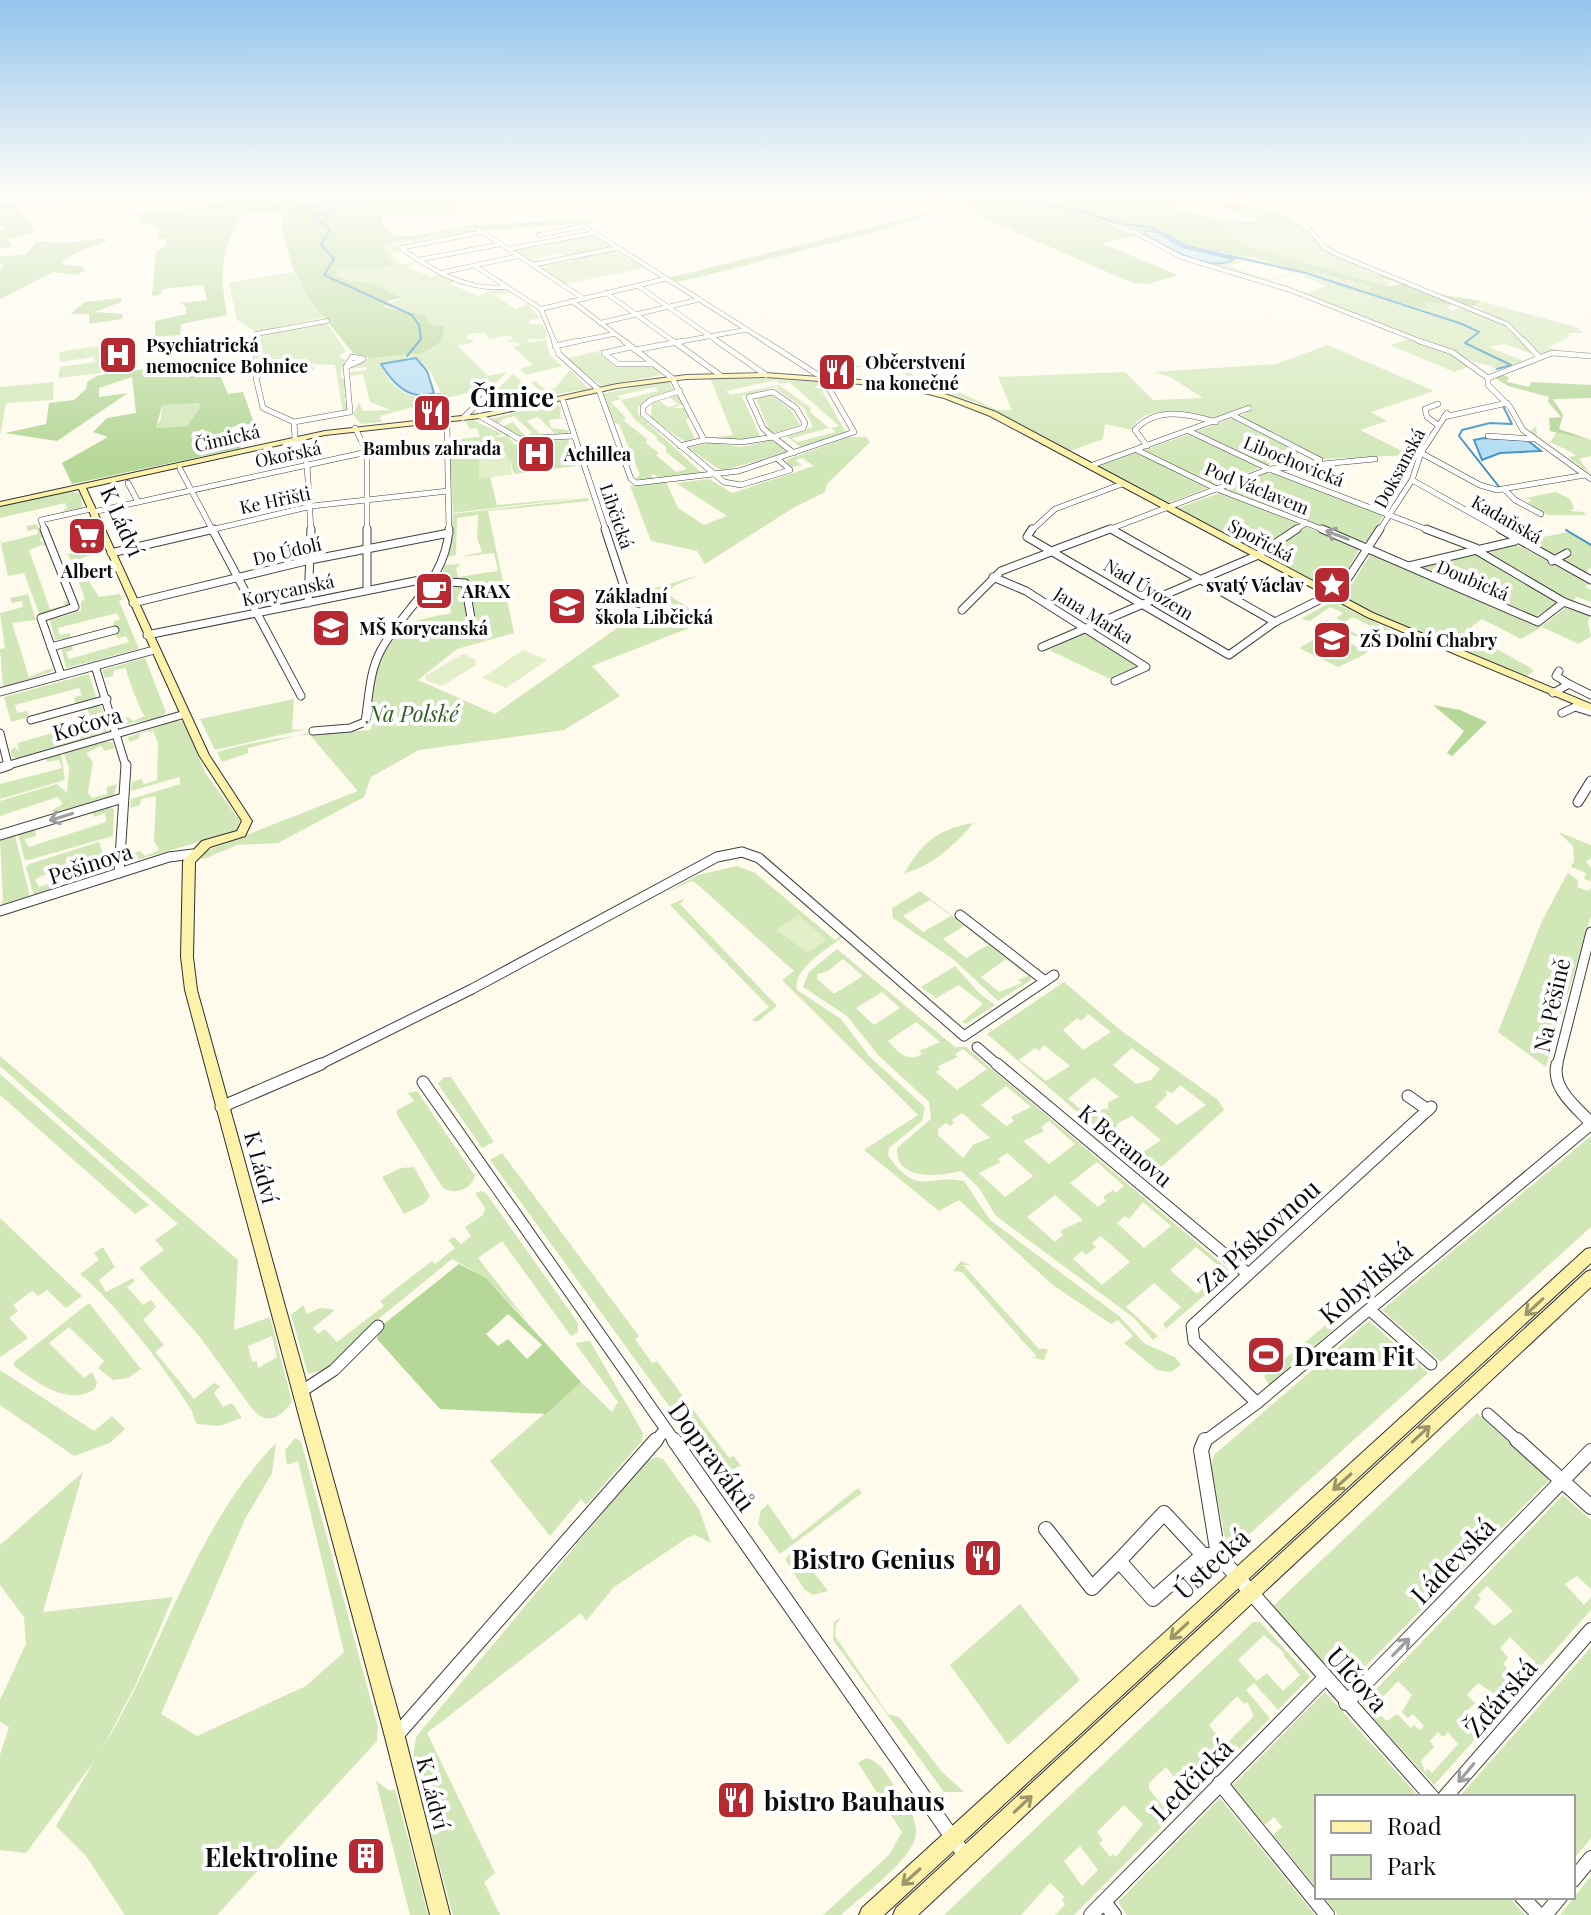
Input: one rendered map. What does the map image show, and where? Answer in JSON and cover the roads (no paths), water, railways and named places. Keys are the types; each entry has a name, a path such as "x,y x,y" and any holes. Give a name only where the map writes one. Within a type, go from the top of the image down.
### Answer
{"street":[{"path":"469,282 486,289 505,287"},
{"path":"498,282 541,309 555,346 599,390 634,482 716,475 778,459 854,432 823,378 670,282"},
{"path":"559,282 584,299"},
{"path":"541,309 652,282"},
{"path":"1265,282 1394,333 1452,352 1488,378"},
{"path":"1405,282 1507,324 1539,357"},
{"path":"638,286 766,375"},
{"path":"606,293 720,375"},
{"path":"600,323 697,300"},
{"path":"572,301 672,378 704,440"},
{"path":"327,321 256,334 247,346 253,366 248,372 256,378 258,396 267,414 306,420 352,410 346,367 352,357 363,359 346,367"},
{"path":"654,364 618,364 604,353 745,330"},
{"path":"555,346 614,334"},
{"path":"1488,378 1555,353 1591,356"},
{"name":"Čimická","path":"0,504 309,436 355,428 480,416 599,390 672,378 766,375 923,389"},
{"path":"1488,378 1488,385 1507,403 1520,427 1586,476"},
{"name":"Spořická","path":"923,389 993,414 1332,596 1591,710"},
{"path":"680,391 651,400 642,412 730,485 741,485 790,470 778,459"},
{"path":"463,418 490,392"},
{"path":"680,446 704,440 736,445 773,436 805,426 796,408 773,392 749,397 763,428 773,436 794,453"},
{"path":"313,731 350,728 365,722 370,681 378,657 444,561 449,533 448,491 444,420 439,396"},
{"name":"Libčická","path":"563,401 627,596"},
{"name":"Doksanská","path":"1332,596 1369,547 1412,480 1421,453 1446,415 1507,403"},
{"path":"1438,404 1425,409 1427,417 1438,425"},
{"name":"Čimická","path":"472,409 484,413 516,408"},
{"path":"1090,466 1249,408"},
{"path":"1147,446 1135,430 1146,420 1174,414 1216,422"},
{"path":"480,416 519,439 573,436"},
{"path":"1234,416 1322,461"},
{"path":"294,420 295,439 307,464 312,506 308,603"},
{"path":"306,420 309,436"},
{"path":"355,428 367,452 367,590"},
{"name":"Libochovická","path":"1189,431 1269,469 1391,513 1475,549 1564,602 1591,612"},
{"path":"1488,436 1536,439"},
{"name":"Okořská","path":"51,647 41,618 75,607 41,520 367,452 446,444"},
{"name":"Pod Václavem","path":"1137,450 1217,489 1369,547"},
{"path":"1286,465 1306,453"},
{"path":"1421,453 1480,485 1504,489 1586,476"},
{"path":"962,610 993,577 1052,551 1269,469 1322,461 1375,459"},
{"path":"180,469 301,696"},
{"name":"Kadaňská","path":"1412,480 1515,541 1591,580"},
{"path":"128,483 138,502"},
{"path":"1052,551 1027,537 1040,520 1066,504 1122,484"},
{"name":"K Ládví","path":"81,486 147,635 210,765 247,821 241,833 206,844 193,854 187,873 187,957 191,990 395,1737 440,1915"},
{"path":"1504,489 1515,500 1541,514"},
{"name":"Ke Hřišti","path":"111,553 312,506 448,491"},
{"path":"1042,647 1256,556 1306,523"},
{"path":"1111,529 1275,622 1332,596"},
{"name":"Do Údolí","path":"133,603 310,560 449,533"},
{"path":"1409,566 1515,541"},
{"name":"Doubická","path":"1369,547 1538,622 1564,602"},
{"name":"Nad Úvozem","path":"1052,551 1229,655 1275,622"},
{"path":"1552,561 1567,553"},
{"name":"Jana Marka","path":"993,577 1026,591 1146,667 1115,681"},
{"path":"434,579 465,583 471,618"},
{"name":"Korycanská","path":"147,635 434,579"},
{"path":"61,675 51,647 115,630"},
{"path":"0,692 154,650"},
{"path":"95,666 126,761 119,873"},
{"path":"1559,671 1556,676 1591,695"},
{"path":"1553,693 1569,684"},
{"path":"31,720 107,699"},
{"path":"1562,713 1575,707 1591,710"},
{"name":"Kočova","path":"4,766 185,714"},
{"path":"1,740 4,766"},
{"path":"1578,802 1591,781"},
{"path":"0,835 123,798"},
{"path":"221,1107 345,1056 419,1020 725,854 742,852 759,858 964,1036 1050,978 960,915"},
{"name":"Pešinova","path":"0,911 119,873 193,854"},
{"name":"Na Pěšině","path":"1591,932 1555,1073 1561,1090 1591,1123"},
{"name":"K Beranovu","path":"977,1047 1248,1274"},
{"name":"Dopraváků","path":"423,1082 966,1857"},
{"name":"Za Pískovnou","path":"1257,1403 1194,1341 1192,1326 1430,1108 1408,1096"},
{"name":"Kobyliská","path":"1236,1578 1210,1555 1201,1450 1205,1439 1257,1403 1591,1123"},
{"name":"Ústecká","path":"869,1915 1591,1254"},
{"name":"Ústecká","path":"903,1915 1591,1277"},
{"path":"1370,1310 1431,1364"},
{"path":"299,1393 334,1370 378,1326"},
{"path":"1488,1414 1591,1507"},
{"path":"395,1737 665,1430"},
{"name":"Ládevská","path":"1346,1703 1591,1451"},
{"path":"1046,1529 1092,1588 1164,1513 1210,1555 1153,1599 1119,1561"},
{"name":"Ulčova","path":"1236,1578 1430,1795"},
{"name":"Žďárská","path":"1447,1795 1591,1630"},
{"name":"Ledčická","path":"1091,1915 1109,1908 1220,1783 1325,1678"},
{"path":"1220,1783 1327,1915"},
{"path":"1575,1878 1591,1858"},
{"path":"1524,1899 1539,1915"},
{"path":"1545,1915 1558,1899"}],"water":[{"path":"416,358 427,371 434,393 410,393 391,378 381,364"},
{"path":"1474,440 1527,440 1541,451 1500,453 1482,460"}],"waterway":[{"path":"340,282 412,315 419,325 421,339 407,356"},
{"path":"1335,282 1479,332 1465,343 1511,365 1497,369"},
{"path":"1500,488 1459,436 1462,430 1490,423 1512,424 1503,406"},
{"path":"1566,530 1591,545"}],"place":[{"name":"Psychiatrická nemocnice Bohnice","path":"118,355"},
{"name":"Občerstvení na konečné","path":"837,372"},
{"name":"Bambus zahrada","path":"432,413"},
{"name":"Achillea","path":"536,454"},
{"name":"Albert","path":"87,536"},
{"name":"svatý Václav","path":"1332,585"},
{"name":"ARAX","path":"434,591"},
{"name":"Základní škola Libčická","path":"567,606"},
{"name":"MŠ Korycanská","path":"331,628"},
{"name":"ZŠ Dolní Chabry","path":"1332,640"},
{"name":"Dream Fit","path":"1266,1355"},
{"name":"Bistro Genius","path":"983,1558"},
{"name":"bistro Bauhaus","path":"736,1800"},
{"name":"Elektroline","path":"366,1856"}],"district":[{"name":"Čimice","path":"512,396"}],"park label":[{"name":"Na Polské","path":"413,713"}]}
